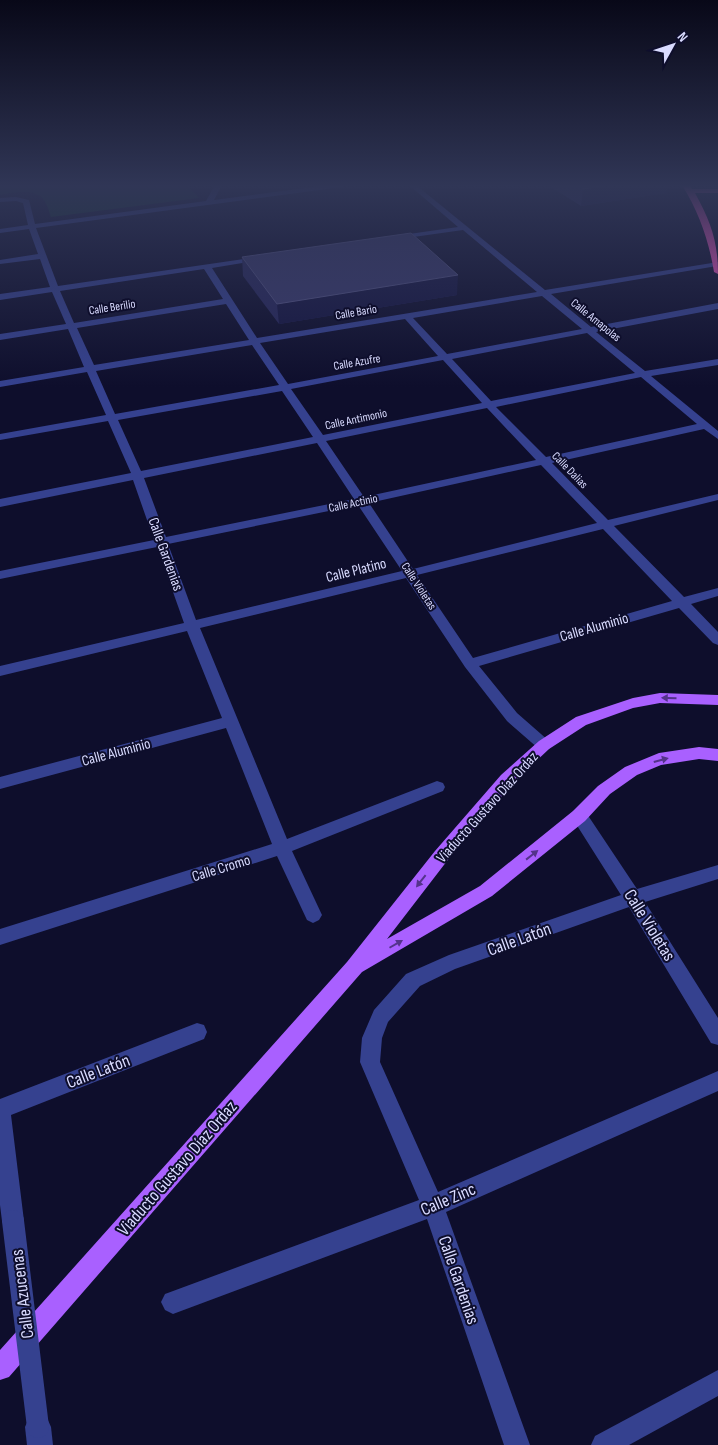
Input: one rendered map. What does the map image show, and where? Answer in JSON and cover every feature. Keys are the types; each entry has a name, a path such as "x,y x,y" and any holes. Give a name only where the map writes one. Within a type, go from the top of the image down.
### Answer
{"highway":[{"path":"713,252 718,268"}],"main road":[{"name":"Viaducto Gustavo Díaz Ordaz","path":"0,1368 354,968 441,856 507,779 544,745 581,721 606,710 660,698 718,700"},
{"name":"Viaducto Gustavo Díaz Ordaz","path":"354,968 486,891 579,816 604,790 631,772 659,759 699,753 718,756"}],"street":[{"name":"Calle Gardenias","path":"43,252 55,290 91,368 110,418 137,475 192,626 282,848 313,915"},
{"name":"Calle Amapolas","path":"494,252 718,436"},
{"path":"0,262 44,256"},
{"path":"0,297 273,257"},
{"name":"Calle Violetas","path":"206,267 470,664 512,717 544,745"},
{"name":"Calle Bario","path":"0,384 542,292 718,268"},
{"name":"Calle Berilio","path":"0,337 228,301"},
{"name":"Calle Azufre","path":"0,437 286,388 718,306"},
{"name":"Calle Dalias","path":"406,315 490,406 718,640"},
{"name":"Calle Antimonio","path":"0,504 643,374 718,362"},
{"name":"Calle Actinio","path":"0,575 362,501 706,426"},
{"name":"Calle Platino","path":"0,671 411,574 718,497"},
{"name":"Calle Aluminio","path":"470,664 718,592"},
{"name":"Calle Aluminio","path":"0,783 231,721"},
{"name":"Calle Cromo","path":"0,937 282,848 437,787"},
{"name":"Calle Violetas","path":"579,816 634,898 718,1036"},
{"name":"Calle Latón","path":"370,1062 372,1038 381,1016 413,980 449,963 634,898 718,872"},
{"name":"Calle Latón","path":"0,1111 197,1032"},
{"name":"Calle Gardenias","path":"370,1062 433,1206 517,1445"},
{"name":"Calle Zinc","path":"173,1302 433,1206 718,1081"},
{"name":"Calle Azucenas","path":"0,1111 39,1436"},
{"path":"604,1445 718,1382"}],"building":[{"path":"274,252 433,252 458,275 277,304 242,257"}]}
